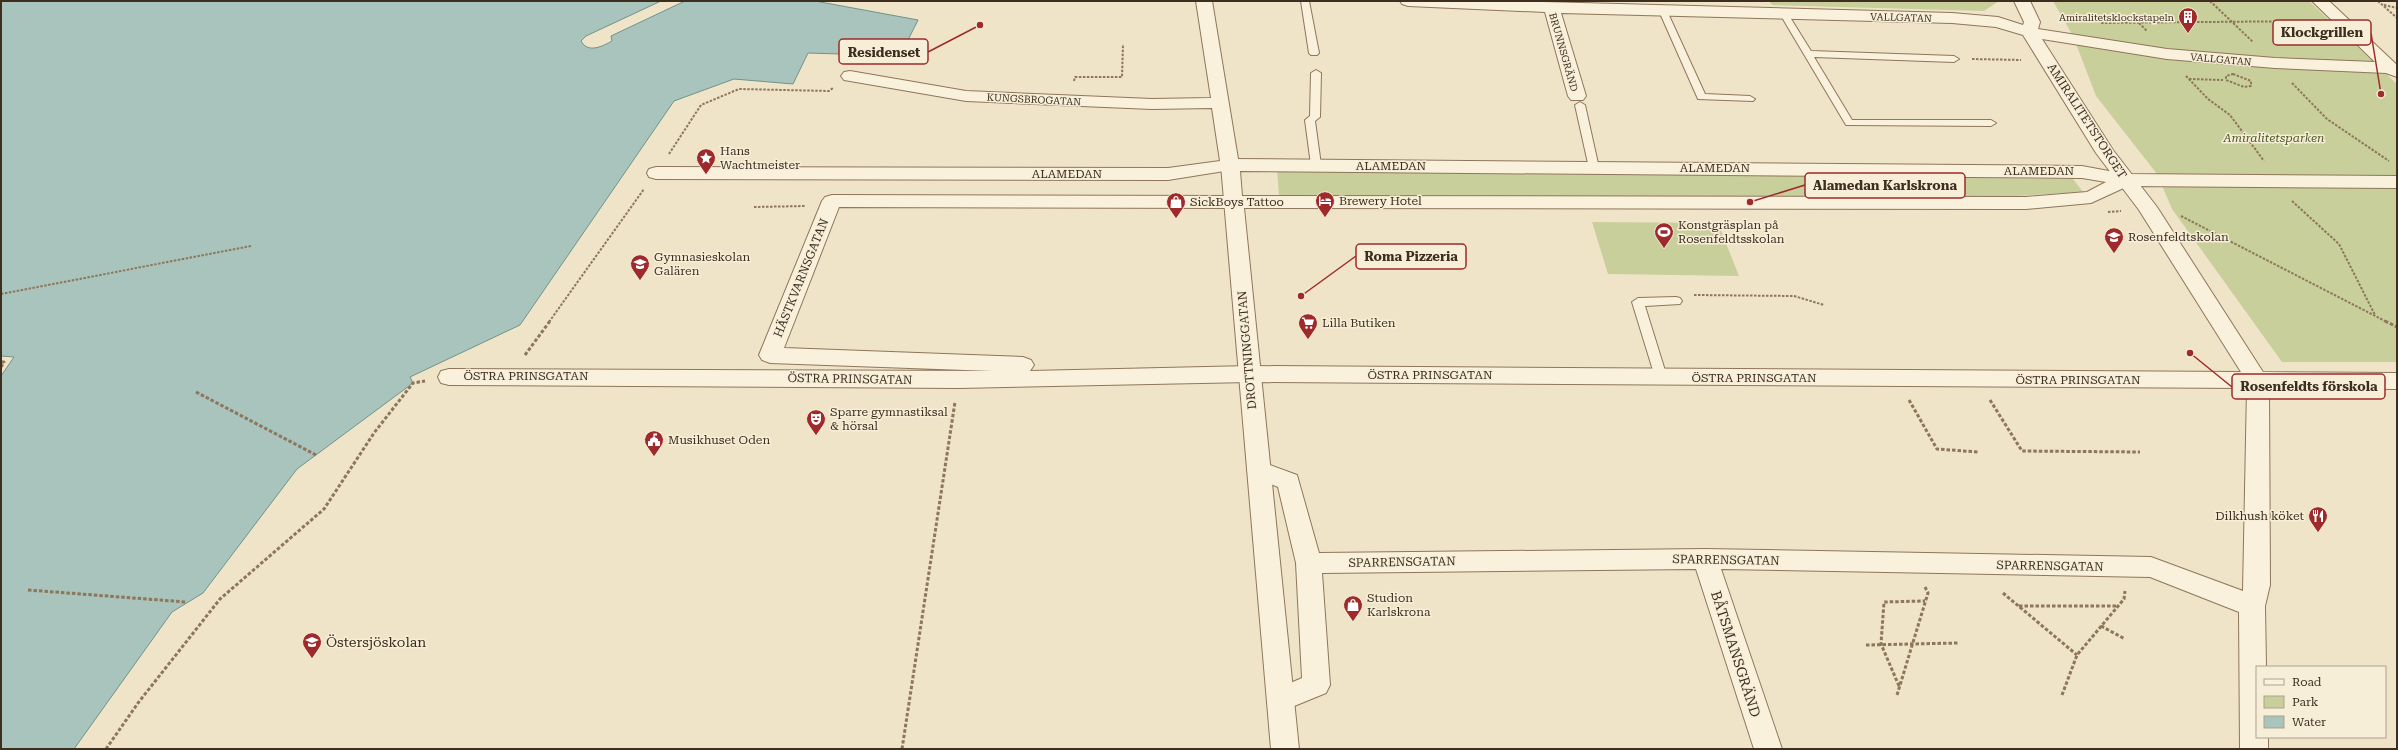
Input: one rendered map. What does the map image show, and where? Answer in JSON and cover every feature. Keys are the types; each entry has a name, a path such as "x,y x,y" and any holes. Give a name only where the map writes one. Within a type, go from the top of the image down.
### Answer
{"street":[{"name":"DROTTNINGGATAN","path":"1204,1 1230,165 1282,700 1285,749"},
{"name":"VALLGATAN","path":"1408,1 1552,8 1952,18 1998,22 2029,32 2167,54 2393,71"},
{"name":"AMIRALITETSTORGET","path":"2022,1 2032,22 2029,32 2105,153 2147,207 2258,382"},
{"path":"2320,1 2393,71"},
{"name":"BRUNNSGRÄND","path":"1552,8 1578,101"},
{"name":"KUNGSBROGATAN","path":"850,76 966,96 1068,101 1220,104"},
{"name":"ALAMEDAN","path":"656,173 1168,174 1230,165 2082,172 2125,180 2397,182"},
{"name":"ALAMEDAN","path":"832,201 2026,204 2091,197 2125,180"},
{"name":"HÄSTKVARNSGATAN","path":"770,355 832,201"},
{"name":"ÖSTRA PRINSGATAN","path":"770,355 1250,374"},
{"name":"ÖSTRA PRINSGATAN","path":"450,377 511,376 959,380 1250,374 2258,382"},
{"path":"2254,749 2252,606 2258,585 2258,382 2397,381"},
{"path":"1259,470 1289,481 1309,563 1316,685 1282,700"},
{"name":"SPARRENSGATAN","path":"1309,563 1705,559 2151,567 2252,606"},
{"name":"BÅTSMANSGRÄND","path":"1705,559 1768,749"}],"lane":[{"path":"1305,1 1314,53"},
{"path":"1663,11 1701,97 1750,99"},
{"path":"1784,14 1849,123 1990,123"},
{"path":"1807,54 1954,59"},
{"path":"1316,73 1315,117 1310,120 1316,166"},
{"name":"BRUNNSGRÄND","path":"1578,101 1594,168"},
{"path":"1661,377 1638,302 1676,301"}],"path":[{"path":"2210,1 2275,63 2328,119 2393,164 2397,182"},
{"path":"2378,1 2397,18"},
{"path":"2382,5 2397,8"},
{"path":"2093,22 2342,22"},
{"path":"1068,101 1075,77 1122,77 1124,44"},
{"path":"1954,59 2047,61"},
{"path":"511,376 656,173 701,104 739,89 829,91 850,76"},
{"path":"2188,79 2226,80"},
{"path":"754,207 791,206"},
{"path":"2147,207 2188,218 2397,327"},
{"path":"1,294 251,246"},
{"path":"1676,301 1673,295 1794,296 1824,305"},
{"path":"1,362 4,362 1,367"},
{"path":"106,749 138,704 220,599 324,509 374,433 413,384 450,377"},
{"path":"1897,379 1937,449 1978,452"},
{"path":"1977,379 2022,451 2140,452"},
{"path":"902,749 959,380"},
{"path":"196,392 316,455"},
{"path":"1897,695 1928,593 1914,563"},
{"path":"28,590 186,602"},
{"path":"2003,593 2076,655"},
{"path":"2062,695 2076,655 2124,599"},
{"path":"1899,686 1881,644 1884,602 1925,602"},
{"path":"2019,606 2118,606"},
{"path":"2101,626 2125,639"},
{"path":"1866,645 1958,643"}],"green space":[{"path":"1769,1 1999,1 1984,11 1772,5"},
{"name":"Amiralitetsparken","path":"2053,1 2309,1 2397,84 2397,362 2282,362 2172,209 2157,174 2096,96 2073,36"},
{"path":"1277,171 2073,179 2083,192 1985,198 1279,195"},
{"name":"Konstgräsplan på Rosenfeldtsskolan","path":"1592,222 1718,223 1739,276 1608,274"}],"water":[{"path":"1,1 661,1 586,36 581,41 584,45 592,48 600,47 612,41 611,36 685,1 815,1 918,20 900,56 808,53 793,84 734,79 674,101 520,325 410,377 413,383 297,469 203,593 172,612 74,749 1,749 1,376 14,357 1,356"}],"place":[{"name":"Residenset","path":"980,25"},
{"name":"Amiralitetsklockstapeln","path":"2188,34"},
{"name":"Klockgrillen","path":"2381,94"},
{"name":"Hans Wachtmeister","path":"706,175"},
{"name":"Alamedan Karlskrona","path":"1750,202"},
{"name":"Brewery Hotel","path":"1325,218"},
{"name":"SickBoys Tattoo","path":"1176,219"},
{"name":"Konstgräsplan på Rosenfeldtsskolan","path":"1664,249"},
{"name":"Rosenfeldtskolan","path":"2114,254"},
{"name":"Gymnasieskolan Galären","path":"640,281"},
{"name":"Roma Pizzeria","path":"1301,296"},
{"name":"Lilla Butiken","path":"1308,340"},
{"name":"Rosenfeldts förskola","path":"2190,353"},
{"name":"Sparre gymnastiksal & hörsal","path":"816,436"},
{"name":"Musikhuset Oden","path":"654,457"},
{"name":"Dilkhush köket","path":"2318,533"},
{"name":"Studion Karlskrona","path":"1353,622"},
{"name":"Östersjöskolan","path":"312,659"}]}
